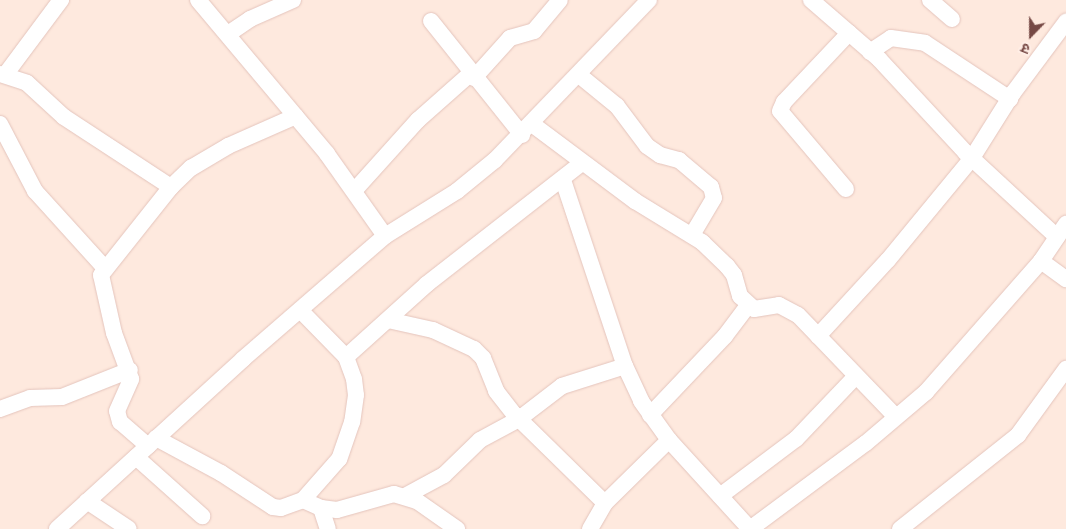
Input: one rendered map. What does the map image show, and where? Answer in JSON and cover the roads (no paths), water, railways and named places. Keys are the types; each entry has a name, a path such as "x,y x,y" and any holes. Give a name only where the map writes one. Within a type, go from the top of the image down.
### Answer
{"street":[{"path":"61,0 2,74 27,83 64,117 171,187"},
{"path":"198,0 296,116 354,190 385,236"},
{"path":"228,34 250,19 293,0"},
{"path":"354,190 418,120 472,76 510,38 534,31 560,0"},
{"path":"57,529 385,236 457,191 527,130 649,0"},
{"path":"563,180 625,366 650,415 669,440 750,529 896,417 954,363 1041,261 1062,230 972,158 870,52 811,0"},
{"path":"930,0 952,18"},
{"path":"431,21 472,76 527,130 582,163 651,212 692,236 727,266 734,275 740,296 748,305 754,309 779,305 788,308 818,336 896,417"},
{"path":"818,336 888,260 972,158 1010,98 1066,22"},
{"path":"846,189 780,111 784,102 849,34"},
{"path":"870,52 891,38 925,44 1010,98"},
{"path":"580,75 617,106 647,146 660,155 679,160 711,187 714,198 692,236"},
{"path":"202,516 147,447 120,422 117,412 131,379 130,370 104,297 101,275 104,267 171,187 207,156 296,116"},
{"path":"0,124 35,191 104,267"},
{"path":"346,357 427,284 563,180 582,163"},
{"path":"1041,261 1066,279"},
{"path":"650,415 725,336 748,305"},
{"path":"147,447 221,473 273,507 281,508 304,500 339,459 356,406 354,379 346,357 300,310"},
{"path":"388,320 433,330 474,349 483,358 496,391 519,419 604,503"},
{"path":"405,496 444,475 480,440 519,419 569,383 625,366"},
{"path":"900,529 1018,435 1066,369"},
{"path":"0,409 30,398 62,397 130,370"},
{"path":"720,496 796,439 856,376"},
{"path":"590,529 604,503 669,440"},
{"path":"304,500 321,508 337,510 384,495 405,496 428,508 457,529"},
{"path":"87,501 129,529"},
{"path":"321,508 328,529"}]}
